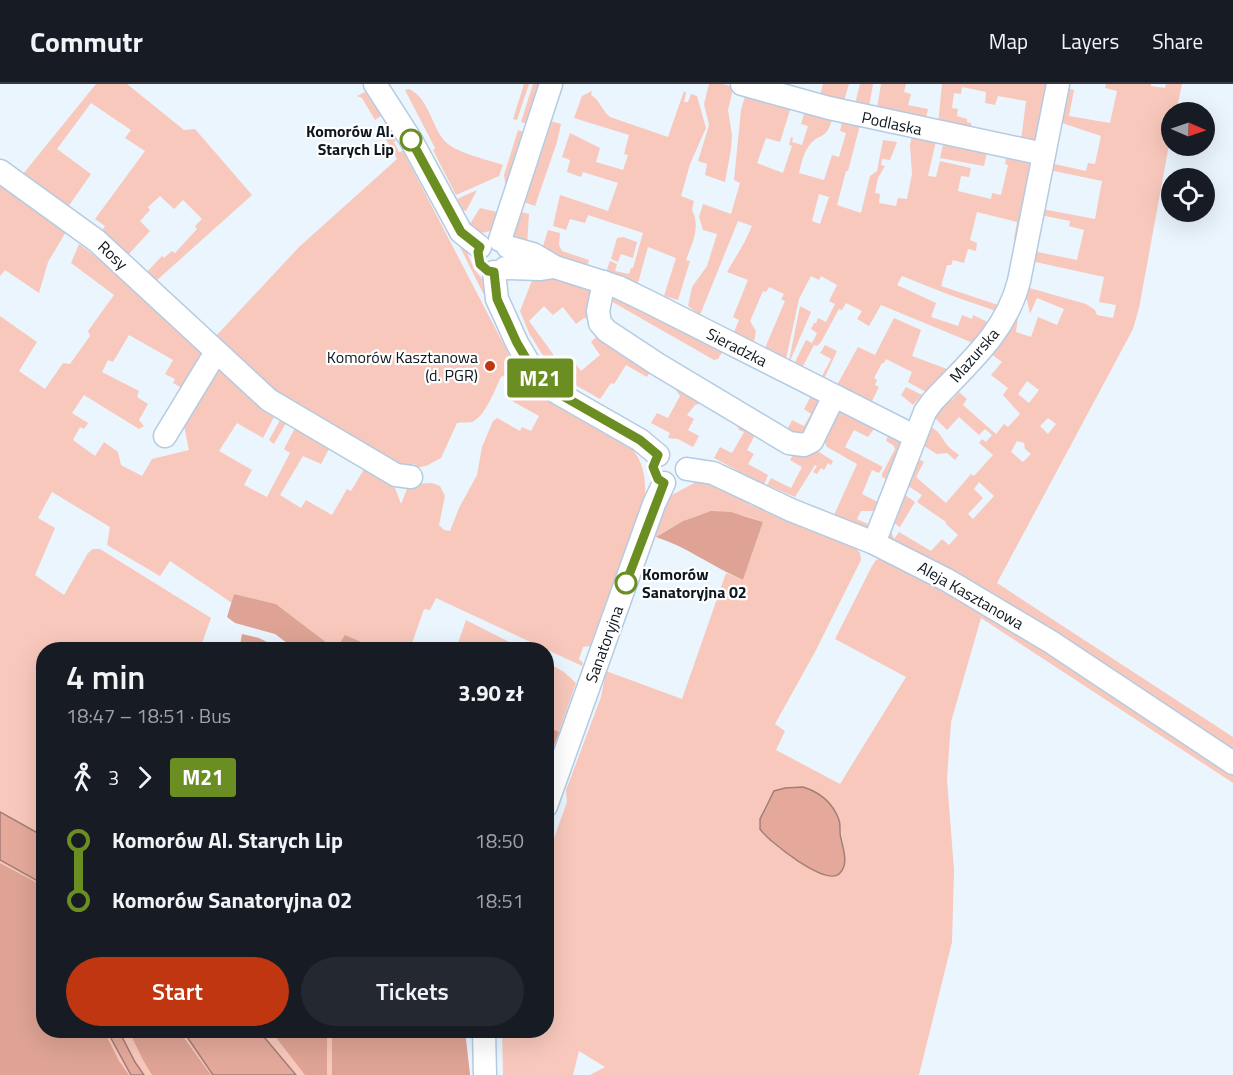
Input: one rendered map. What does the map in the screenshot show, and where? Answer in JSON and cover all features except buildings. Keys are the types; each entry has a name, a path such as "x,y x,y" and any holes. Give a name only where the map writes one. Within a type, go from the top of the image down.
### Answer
{"street":[{"path":"375,84 411,140 461,232 497,255"},
{"path":"550,84 497,255 497,299 517,343 533,370 556,392 640,440 658,455"},
{"name":"Podlaska","path":"742,84 829,108 1044,154"},
{"name":"Mazurska","path":"874,543 920,422 932,402 992,338 1010,307 1019,280 1058,84"},
{"name":"Rosy","path":"0,171 97,241 269,400 396,475 411,477"},
{"name":"Sieradzka","path":"497,255 541,269 555,267 604,282 647,301 914,436"},
{"path":"604,282 598,311 600,323 607,331 657,364 789,443 804,446 812,441 834,396"},
{"path":"165,436 216,352"},
{"path":"668,450 678,452 685,459 687,469 686,474 674,484 664,483 658,479 653,467 658,455 668,450"},
{"name":"Aleja Kasztanowa","path":"687,469 713,473 791,510 874,543 938,575 986,602 1233,763"},
{"name":"Sanatoryjna","path":"554,784 654,504 664,483"},
{"path":"484,1038 485,1075"}],"shaded area":[{"path":"96,84 127,84 184,130 195,129 252,195 156,281 147,272 162,256 164,258 172,251 175,253 197,229 195,226 202,219 183,200 174,209 160,196 148,207 150,210 140,221 150,231 128,255 102,231 105,226 95,219 145,151 125,138 131,130 91,103 57,149 91,174 68,207 23,174"},
{"path":"524,84 529,84 517,120 513,119"},
{"path":"533,84 543,84 527,124 521,122"},
{"path":"709,84 733,87 728,110 732,135 731,149 725,182 705,175 707,164 698,161 709,125 704,104"},
{"path":"823,84 849,84 844,101 820,95"},
{"path":"860,84 873,84 869,107 855,104"},
{"path":"881,84 906,84 904,92 911,94 908,105 928,109 925,122 877,108"},
{"path":"942,84 1052,84 1039,142 1021,141 1026,101 998,96 995,105 985,103 986,92 962,87 961,94 954,93 952,108 958,109 957,116 971,123 972,130 938,125"},
{"path":"1106,84 1151,84 1151,86 1165,88 1166,84 1182,84 1178,102 1161,102 1161,156 1167,156 1165,168 1161,168 1161,188 1139,308 1133,329 997,583 1233,737 1233,755 889,541 887,534 891,531 894,539 899,532 931,551 942,539 949,545 958,535 946,522 917,502 922,495 908,486 919,459 924,462 916,477 946,503 971,474 974,476 993,455 979,443 982,439 986,442 992,435 985,429 979,435 959,417 947,430 934,417 949,397 952,400 959,392 967,399 963,405 996,434 1004,424 1008,427 1020,414 1003,395 1008,388 991,375 1002,362 990,353 1008,333 1015,315 1018,317 1016,332 1031,337 1038,317 1057,325 1064,309 1037,298 1030,314 1027,300 1022,295 1026,287 1086,304 1095,310 1097,315 1113,318 1116,305 1099,302 1104,277 1031,261 1033,251 1077,260 1084,230 1069,226 1070,221 1040,215 1042,209 1095,219 1102,181 1049,170 1050,163 1086,171 1088,163 1095,164 1101,136 1059,122 1066,88 1074,90 1069,116 1110,123 1117,91 1105,88","holes":["1027,381 1039,390 1029,403 1018,394","1048,418 1056,424 1048,434 1040,426","1017,441 1024,443 1025,449 1031,454 1023,462 1011,452","979,482 994,496 973,519 968,514 983,498 974,489"]},
{"path":"409,89 421,98 439,133 448,144 462,152 503,165 499,176 456,195 405,90"},
{"path":"592,91 591,95 610,117 668,137 684,91 686,93 684,102 688,102 691,94 697,96 706,128 690,164 681,196 694,201 692,210 696,229 686,260 690,261 678,300 664,296 676,258 648,247 638,283 633,281 628,285 606,272 610,261 617,264 615,271 629,274 633,268 643,233 588,215 585,223 570,219 566,230 553,226 560,195 608,211 618,183 583,172 581,177 567,172 570,160 562,157 570,133 600,148 596,162 623,170 628,155 624,154 629,135 574,118 582,96"},
{"path":"365,92 382,115 375,120 362,98 357,96"},
{"path":"746,93 791,107 780,142 766,138 757,163 783,173 792,146 789,145 791,137 792,142 802,145 808,126 801,124 805,110 833,115 828,130 807,149 799,173 824,180 832,155 839,157 846,133 840,131 843,118 861,121 837,205 861,213 870,176 877,171 883,140 897,142 890,160 882,159 881,165 885,166 878,178 875,193 880,194 879,203 896,206 898,198 907,199 912,174 910,145 912,135 936,141 928,176 936,177 940,161 971,168 969,177 961,176 958,191 991,199 992,193 1001,195 1008,165 1005,164 1007,154 1033,158 1020,240 1014,239 1017,222 977,212 970,240 977,243 976,251 968,249 964,263 953,260 951,265 947,265 941,286 998,305 996,311 902,276 897,285 936,303 931,317 958,326 962,315 972,319 973,315 994,325 973,343 881,305 869,326 857,319 862,311 846,303 842,310 839,309 821,342 817,346 814,345 802,368 794,364 806,340 812,343 817,333 811,329 814,323 818,318 826,322 835,304 829,301 837,285 821,276 819,280 811,276 799,299 786,359 765,348 785,301 781,299 784,294 769,287 766,292 763,291 750,321 756,331 754,342 711,326 713,322 734,332 739,320 733,317 748,280 727,272 752,226 738,221 700,315 688,306 692,287 707,266 717,234 703,230 699,217 703,204 731,214 740,183 734,180 741,110","holes":["819,194 829,197 820,224 812,221"]},
{"path":"550,121 561,124 535,206 521,201"},
{"path":"386,123 396,140 394,142 399,152 403,151 517,370 511,378 507,374 501,377 489,402 477,419 472,422 457,423 441,458 426,466 414,468 415,464 403,467 275,390 216,336 299,247 397,159 379,127"},
{"path":"518,130 524,132 507,196 504,175"},
{"path":"944,140 988,148 984,166 940,158"},
{"path":"0,183 67,230 48,262 39,293 5,270 0,276"},
{"path":"477,190 466,211 463,210 457,199"},
{"path":"480,208 497,212 491,230 482,233 468,227"},
{"path":"518,211 529,214 527,246 519,243 512,236"},
{"path":"548,230 560,233 559,245 562,251 589,260 586,270 541,250 540,245 543,246"},
{"path":"455,237 484,281 488,297 484,295"},
{"path":"623,237 637,242 633,258 621,254 618,262 611,259 617,238"},
{"path":"79,244 95,256 100,256 199,348 201,360 184,389 173,383 175,379 165,374 173,360 129,335 113,362 108,360 102,372 139,391 137,397 148,404 139,420 144,426 139,429 84,395 72,413 88,423 84,429 80,427 73,440 95,456 104,442 118,452 121,465 142,476 152,459 189,450 183,421 213,371 221,370 262,409 274,417 263,438 237,423 219,451 252,470 244,485 267,497 290,453 284,449 295,428 329,449 321,464 303,456 280,495 301,508 306,500 332,515 347,489 351,491 364,469 395,488 401,504 409,484 432,483 440,486 445,496 439,525 444,530 450,531 459,508 477,475 482,447 493,421 497,418 520,431 522,427 531,431 539,416 512,401 521,393 520,391 530,385 556,406 633,450 639,460 644,477 645,495 590,646 583,647 579,659 583,663 582,666 554,653 554,642 530,642 436,598 430,610 424,609 412,642 362,642 346,636 341,642 326,642 276,604 234,594 232,603 170,561 160,576 107,545 110,527 52,492 38,518 55,528 35,575 64,595 88,553 93,549 100,549 211,618 202,642 36,642 36,1038 466,1038 470,1075 0,1075 0,316 37,342 19,371 45,389 63,363 70,364 90,336 88,331 114,295 71,263"},
{"path":"535,273 595,286 593,320 584,318 576,324 563,307 553,315 544,306 529,321 553,354 554,357 547,362 529,333 520,311"},
{"path":"609,295 723,351 718,359 714,360 609,300"},
{"path":"800,306 811,312 789,361"},
{"path":"894,318 921,330 912,356 947,369 926,392 908,382 912,372 886,359 874,378 877,380 875,385 879,387 871,403 837,385 858,347 875,355"},
{"path":"600,333 652,368 647,377 626,365 614,384 611,383 600,399 565,379 552,367 559,361 562,364 571,358 581,371 600,355 591,342"},
{"path":"825,345 837,351 824,379 821,378 831,359 820,353"},
{"path":"679,384 702,403 695,405 687,415 694,419 688,430 699,436 693,447 678,439 668,438 670,433 651,423 657,413 668,418 680,396 676,390"},
{"path":"906,387 922,395 913,405 901,395"},
{"path":"811,396 817,399 819,408 804,437 785,434 792,420 804,426 811,414 804,409"},
{"path":"838,406 883,430 881,433 874,429 868,437 854,430 845,447 883,467 879,473 872,470 862,494 878,502 874,511 861,511 857,519 868,524 867,528 834,515 857,464 827,447 820,433"},
{"path":"280,420 286,423 274,444 269,440"},
{"path":"736,422 757,431 747,450 754,454 748,464 768,475 764,485 714,458 720,447 732,453 744,432 739,430"},
{"path":"931,427 959,455 955,460 947,453 937,454 924,446"},
{"path":"887,431 903,439 888,480 882,477 882,474 895,449 886,441"},
{"path":"813,448 833,461 831,465 828,463 824,470 821,468 817,474 813,472 817,466 815,465 795,497 767,485 771,478 791,488 802,467 790,460 794,453"},
{"path":"700,480 735,492 750,505 851,542 860,553 861,560 815,652 775,724 785,731 776,750 840,784 906,677 835,639 872,566 876,560 882,558 983,608 1233,771 1233,783 981,618 951,722 947,779 954,870 952,942 919,1075 590,1075 605,1067 579,1051 573,1075 503,1075 502,1038 554,1038 554,838 567,802 566,790 601,697 606,671 682,699 726,573 743,580 763,522 746,516 719,512 696,516 656,537 654,528 670,496","holes":["792,787 803,787 840,821 844,854 843,867 841,873 831,875 816,872 787,854 768,839 759,826 762,813 774,791"]},
{"path":"905,495 915,502 900,527 894,523"},
{"path":"711,511 731,512 763,522 743,580 656,537 683,521"},
{"path":"234,594 276,604 326,642 286,642 275,634 235,623 227,617"},
{"path":"466,620 509,642 458,642"},
{"path":"242,634 267,642 241,642"},
{"path":"345,635 362,642 340,642"},
{"path":"554,666 576,683 559,732 554,730"},
{"path":"554,730 559,732 554,746"},
{"path":"803,787 825,799 839,820 845,861 840,873 833,876 811,869 798,861 760,829 760,819 774,791"},
{"path":"0,812 36,832 36,880 0,860"},
{"path":"0,863 36,882 36,1038 108,1038 129,1075 0,1075"},
{"path":"111,1038 123,1038 144,1075 131,1075"},
{"path":"132,1038 184,1038 211,1075 152,1075"},
{"path":"188,1038 265,1038 296,1075 213,1075"},
{"path":"276,1038 327,1038 327,1075 305,1075"},
{"path":"332,1038 466,1038 470,1075 332,1075"}],"bus line":[{"name":"M21","path":"411,140 461,232 480,247 478,252 480,264 488,271 494,272 497,299 510,330 533,370 556,392 640,440 658,455 653,467 658,479 664,483 654,504 626,583"}],"place":[{"name":"Komorów Al. Starych Lip","path":"411,140"},
{"name":"Komorów Kasztanowa (d. PGR)","path":"490,366"},
{"name":"Komorów Sanatoryjna 02","path":"626,583"}]}
